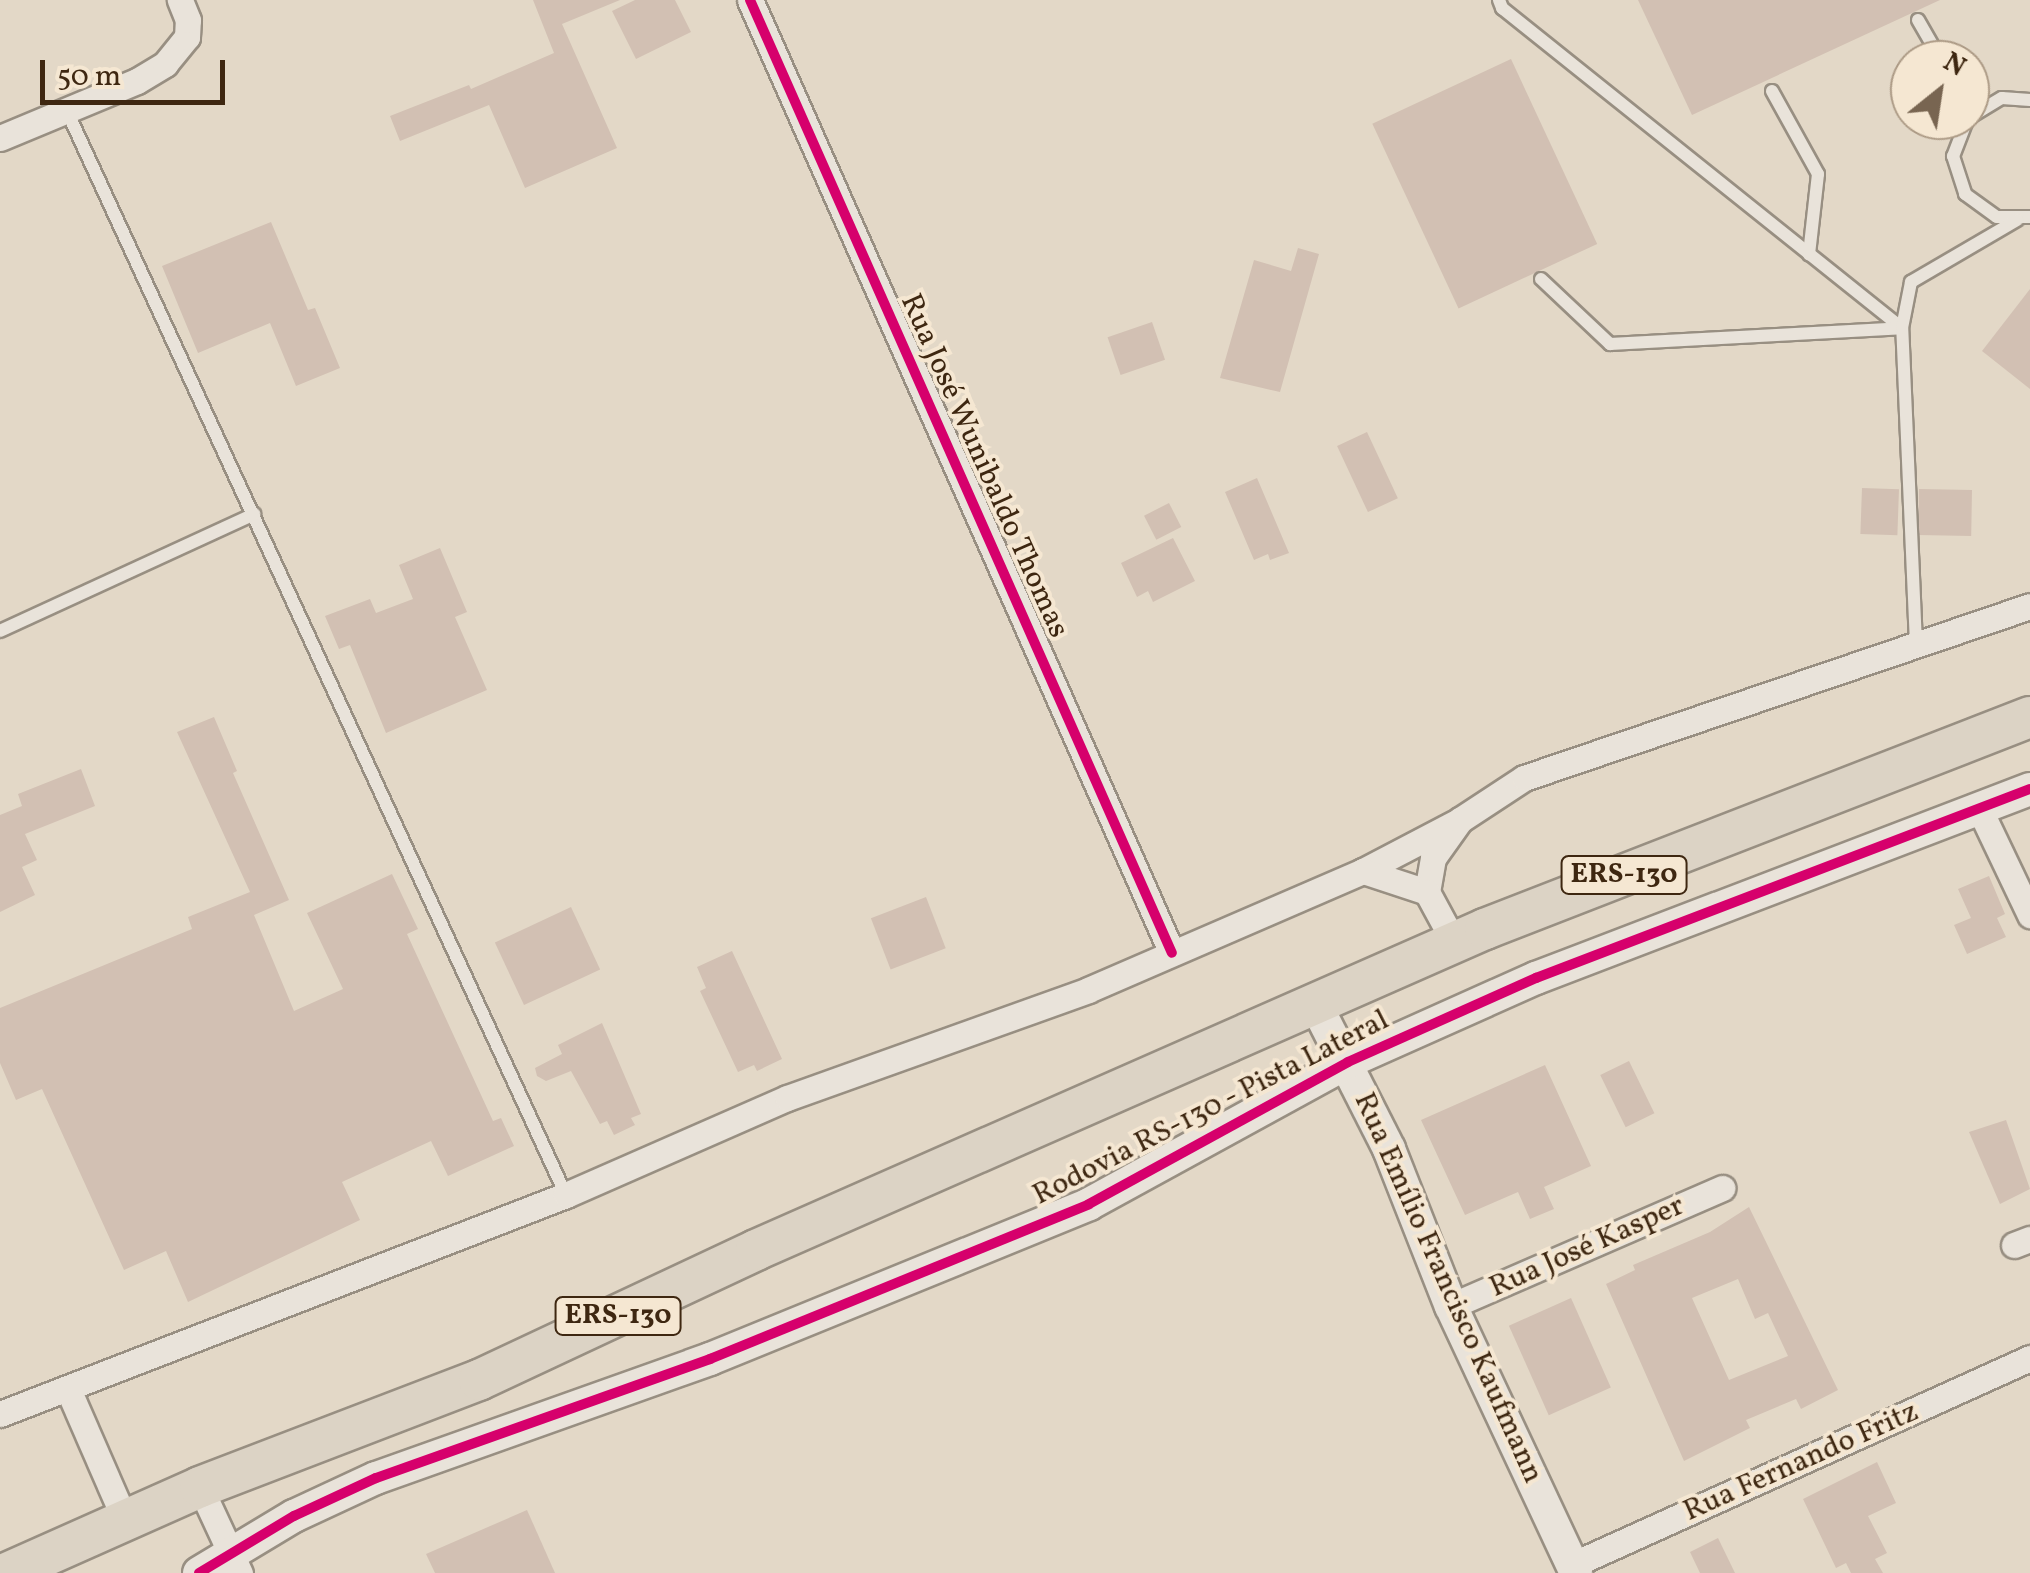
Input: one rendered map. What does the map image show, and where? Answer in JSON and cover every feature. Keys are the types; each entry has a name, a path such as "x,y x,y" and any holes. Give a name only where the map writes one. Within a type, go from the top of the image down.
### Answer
{"main road":[{"name":"ERS-130","path":"7,1573 200,1487 479,1380 774,1242 1454,942 2030,717"}],"street":[{"path":"0,138 137,81 165,64 187,37 188,20 180,0"},
{"name":"Rua José Wunibaldo Thomas","path":"750,0 1172,953"},
{"path":"0,1414 566,1195 787,1098 1088,990 1363,871 1460,820 1524,778 2030,606"},
{"name":"Rodovia RS-130 - Pista Lateral","path":"199,1573 236,1564 294,1516 376,1478 710,1359 1090,1204 1348,1062 1536,978 2030,789"},
{"path":"1979,808 2030,915"},
{"path":"1454,942 1427,892 1433,858 1460,820"},
{"path":"1363,871 1427,892"},
{"name":"Rua Emílio Francisco Kaufmann","path":"1316,1005 1389,1148 1451,1306 1574,1569"},
{"name":"Rua José Kasper","path":"1451,1306 1723,1188"},
{"name":"Rua Fernando Fritz","path":"1574,1569 2030,1358"},
{"path":"68,1388 125,1520"},
{"path":"200,1487 236,1564"}],"lane":[{"path":"1498,0 1502,8 1902,328"},
{"path":"1918,20 1930,40"},
{"path":"1772,90 1818,174 1809,254"},
{"path":"1990,104 2002,98 2030,100"},
{"path":"66,109 566,1195"},
{"path":"1960,140 1953,156 1964,194 1997,218 2024,218"},
{"path":"1916,644 1902,328 1911,282 2024,218"},
{"path":"1541,279 1610,344 1902,328"},
{"path":"0,630 254,514"}],"building":[{"path":"533,0 620,0 562,24 617,148 525,188 489,105 400,141 390,116 469,85 471,89 554,53"},
{"path":"635,0 675,0 691,32 636,59 612,11"},
{"path":"1638,0 1940,0 1692,115"},
{"path":"1511,59 1597,244 1459,309 1372,124"},
{"path":"271,222 308,310 315,308 340,368 296,386 270,323 198,353 162,266"},
{"path":"1298,248 1319,254 1280,392 1220,378 1254,260 1291,271"},
{"path":"2030,289 2030,389 1982,351"},
{"path":"1152,322 1165,360 1121,375 1108,337"},
{"path":"1367,432 1398,498 1368,512 1337,446"},
{"path":"1257,478 1289,553 1270,560 1268,554 1254,560 1225,492"},
{"path":"1862,488 1899,489 1897,535 1860,534"},
{"path":"1919,489 1972,490 1971,536 1918,535"},
{"path":"1169,503 1181,527 1156,540 1144,516"},
{"path":"1173,538 1195,581 1153,602 1148,591 1137,597 1121,563"},
{"path":"440,548 467,612 455,617 487,690 386,733 350,645 339,649 325,616 370,599 376,613 413,599 399,565"},
{"path":"214,717 237,771 233,773 289,900 254,915 294,1011 343,989 307,913 392,874 418,929 407,934 493,1121 501,1118 514,1146 448,1176 431,1141 342,1182 360,1220 188,1302 166,1251 124,1270 42,1089 16,1100 0,1063 0,1008 192,929 188,917 250,892 177,732"},
{"path":"81,769 95,806 25,834 37,860 22,867 35,895 0,912 0,815 22,806 18,794"},
{"path":"1989,876 2005,914 1997,918 2006,937 1967,954 1954,925 1971,918 1958,889"},
{"path":"926,897 946,948 891,969 871,918"},
{"path":"571,907 600,970 524,1005 495,942"},
{"path":"732,951 782,1059 757,1071 754,1065 738,1072 700,991 706,988 697,967"},
{"path":"602,1023 641,1114 631,1118 635,1125 614,1135 607,1121 600,1124 571,1071 546,1081 537,1076 535,1068 562,1054 558,1045"},
{"path":"1629,1061 1654,1113 1626,1127 1600,1075"},
{"path":"1545,1065 1591,1166 1544,1187 1554,1209 1530,1219 1518,1192 1465,1215 1421,1120"},
{"path":"2006,1120 2030,1189 2000,1204 1969,1132"},
{"path":"1749,1207 1838,1390 1801,1409 1796,1399 1746,1420 1750,1428 1684,1461 1606,1284 1635,1270 1633,1265 1710,1232","holes":["1738,1279 1755,1319 1768,1313 1788,1356 1729,1380 1692,1298"]},
{"path":"1571,1298 1611,1388 1549,1415 1509,1326"},
{"path":"1877,1462 1896,1503 1868,1516 1887,1553 1875,1559 1883,1573 1851,1573 1846,1563 1836,1568 1803,1499"},
{"path":"527,1510 555,1573 435,1573 426,1554"},
{"path":"1718,1538 1735,1573 1700,1573 1690,1552"}],"cycle path":[{"path":"750,0 1172,953"},
{"path":"199,1573 294,1516 376,1478 710,1359 1089,1204 1348,1062 1536,978 2030,789"}]}
